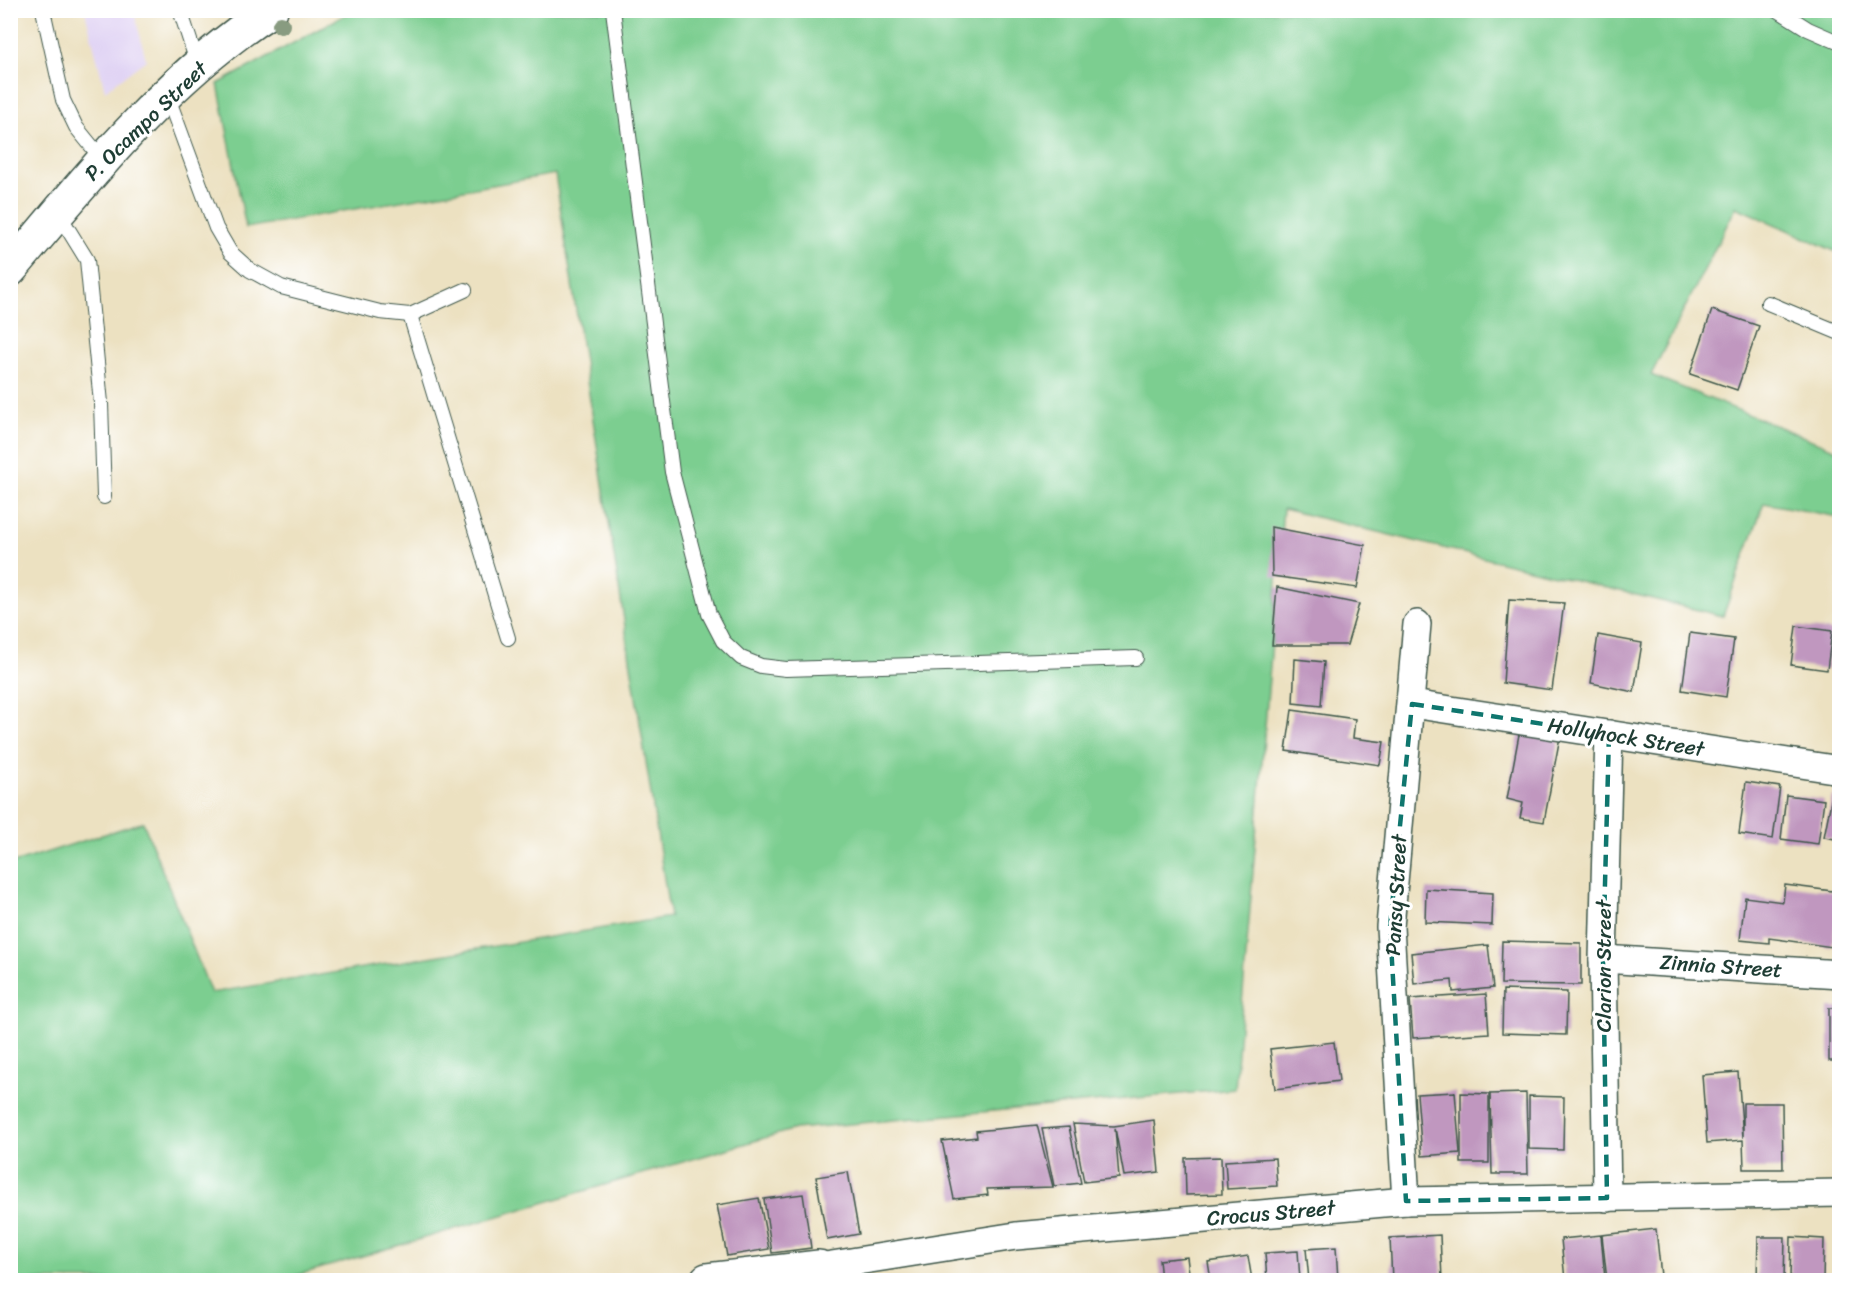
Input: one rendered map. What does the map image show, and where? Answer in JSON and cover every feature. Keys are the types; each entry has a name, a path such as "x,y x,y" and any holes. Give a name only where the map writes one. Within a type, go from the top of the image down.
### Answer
{"street":[{"name":"P. Ocampo Street","path":"10,270 102,159 167,94 271,10"},
{"name":"Pansy Street","path":"1406,1201 1390,927 1412,704 1417,624"},
{"name":"Hollyhock Street","path":"1412,704 1839,770"},
{"name":"Clarion Street","path":"1607,1198 1603,959 1609,734"},
{"name":"Zinnia Street","path":"1603,959 1839,974"},
{"name":"Crocus Street","path":"706,1281 820,1274 1016,1236 1406,1201 1839,1193"}],"lane":[{"path":"43,10 63,100 76,127 102,159"},
{"path":"180,10 199,67"},
{"path":"613,10 672,472 709,614 723,641 741,658 761,666 786,669 1136,658"},
{"path":"1778,10 1808,29 1839,43"},
{"path":"167,94 216,228 230,252 250,270 281,287 380,312 410,315 465,290"},
{"path":"58,213 87,260 100,403 104,497"},
{"path":"1768,303 1839,333"},
{"path":"410,315 508,638"}],"highlighted area":[{"path":"1412,704 1609,734 1603,959 1607,1198 1406,1201 1390,927"}],"shaded area":[{"path":"85,11 134,11 146,60 105,91"}],"green space":[{"path":"352,11 1839,11 1839,253 1736,207 1651,375 1839,451 1839,517 1764,503 1723,616 1283,509 1235,1089 795,1129 281,1280 11,1280 10,864 143,822 211,993 670,917 555,174 246,228 218,84"}],"building":[{"path":"1712,310 1759,326 1737,390 1690,374"},
{"path":"1271,527 1365,545 1357,588 1272,576"},
{"path":"1277,587 1359,604 1347,645 1272,645"},
{"path":"1509,600 1564,603 1552,690 1503,683"},
{"path":"1796,626 1832,631 1827,670 1791,665"},
{"path":"1690,633 1734,639 1726,697 1682,690"},
{"path":"1598,635 1642,643 1634,692 1591,683"},
{"path":"1295,659 1324,662 1321,706 1293,703"},
{"path":"1292,710 1355,719 1353,738 1384,742 1380,765 1286,751"},
{"path":"1520,729 1560,737 1544,822 1520,818 1523,803 1507,799"},
{"path":"1746,782 1780,787 1773,839 1739,834"},
{"path":"1786,795 1824,800 1818,844 1781,839"},
{"path":"1832,796 1840,798 1840,840 1824,837"},
{"path":"1785,885 1840,892 1832,947 1769,938 1769,943 1740,940 1745,897 1783,902"},
{"path":"1426,889 1493,893 1492,925 1425,922"},
{"path":"1502,941 1581,943 1581,985 1501,984"},
{"path":"1488,945 1493,988 1453,992 1452,980 1414,984 1411,953"},
{"path":"1503,990 1567,992 1566,1035 1502,1033"},
{"path":"1486,994 1489,1033 1413,1038 1410,999"},
{"path":"1829,1008 1840,1008 1840,1061 1829,1061"},
{"path":"1334,1042 1339,1081 1275,1089 1270,1049"},
{"path":"1738,1072 1743,1138 1743,1103 1782,1103 1783,1169 1744,1169 1743,1140 1707,1143 1702,1075"},
{"path":"1455,1092 1460,1153 1422,1156 1417,1094"},
{"path":"1461,1093 1489,1094 1489,1163 1461,1163"},
{"path":"1526,1093 1528,1174 1492,1174 1490,1094"},
{"path":"1529,1096 1564,1097 1563,1150 1529,1149"},
{"path":"1154,1120 1159,1172 1124,1176 1115,1128 1119,1178 1084,1182 1073,1124 1114,1126"},
{"path":"1037,1125 1053,1187 987,1189 988,1195 954,1199 942,1141 977,1137 976,1131"},
{"path":"1069,1127 1081,1183 1054,1186 1042,1129"},
{"path":"1221,1157 1222,1194 1186,1195 1185,1158"},
{"path":"1275,1158 1277,1186 1227,1189 1225,1161"},
{"path":"848,1172 859,1234 827,1240 816,1177"},
{"path":"803,1194 811,1248 772,1253 764,1199"},
{"path":"759,1198 769,1249 727,1256 717,1205"},
{"path":"1656,1229 1661,1276 1607,1280 1602,1235"},
{"path":"1440,1235 1442,1280 1392,1280 1390,1238"},
{"path":"1601,1235 1605,1280 1565,1280 1561,1239"},
{"path":"1758,1237 1785,1237 1784,1280 1757,1280"},
{"path":"1791,1237 1824,1239 1823,1280 1790,1279"},
{"path":"1336,1247 1338,1280 1309,1280 1306,1249"},
{"path":"1298,1251 1300,1280 1267,1280 1265,1253"},
{"path":"1248,1256 1252,1280 1211,1280 1208,1262"},
{"path":"1187,1257 1190,1280 1161,1280 1159,1260"}]}
